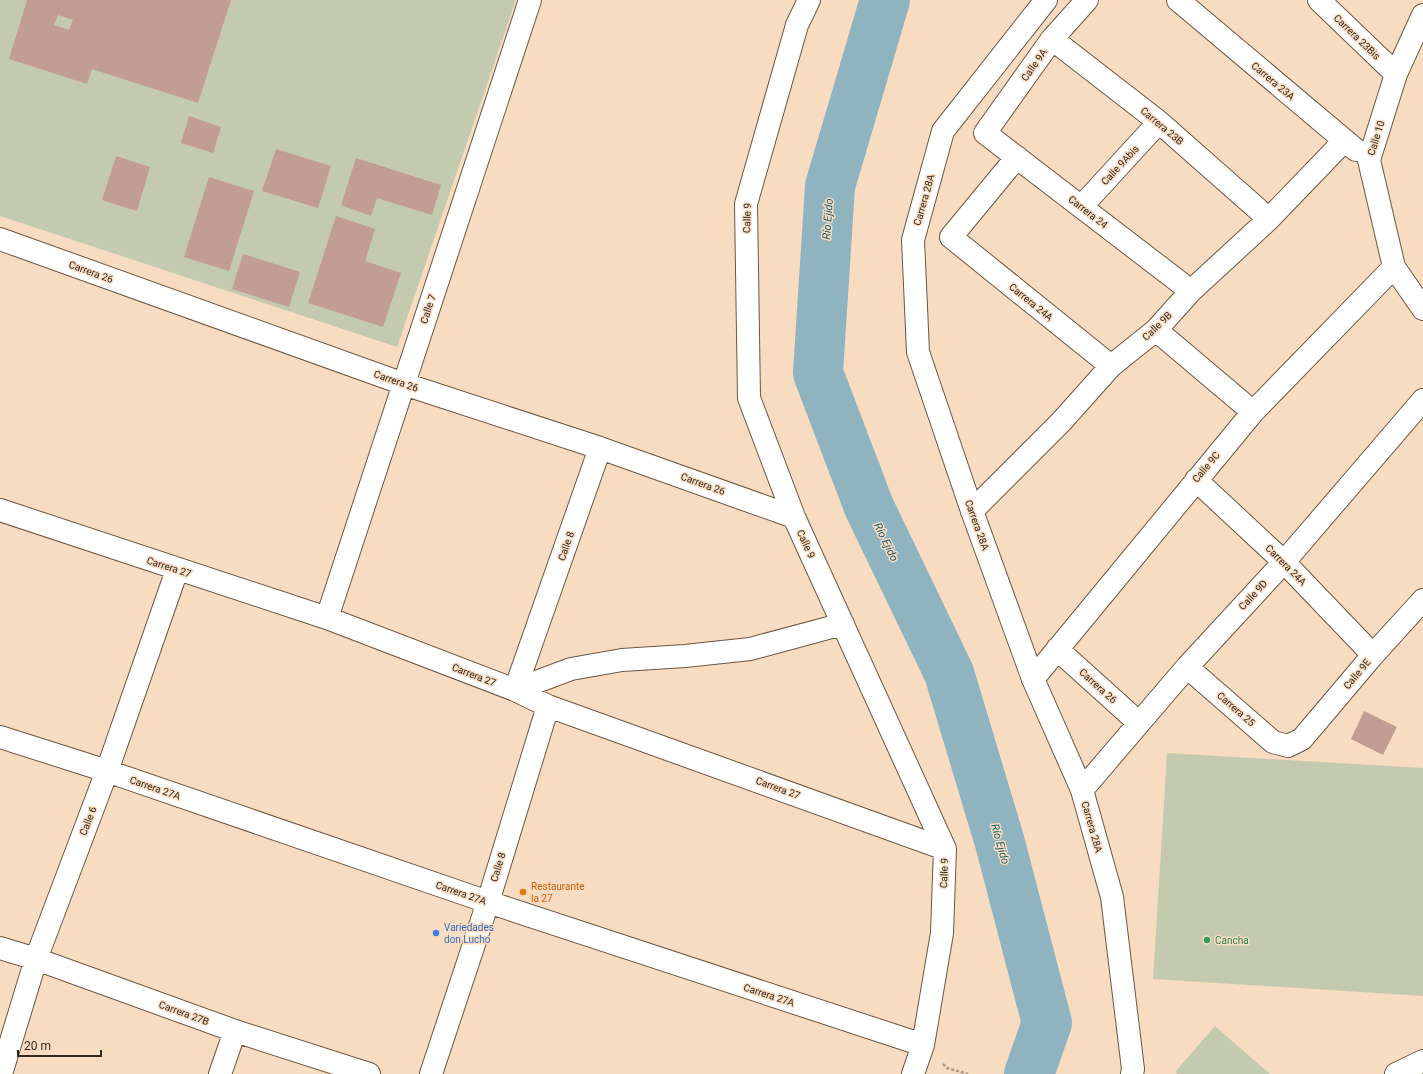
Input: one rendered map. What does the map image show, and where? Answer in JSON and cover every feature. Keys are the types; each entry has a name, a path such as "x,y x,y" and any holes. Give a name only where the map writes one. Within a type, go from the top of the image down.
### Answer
{"street":[{"name":"Calle 7","path":"327,618 530,0"},
{"name":"Calle 9","path":"809,0 797,25 746,204 749,398 794,517 945,849 942,933 923,1046 913,1074"},
{"name":"Carrera 28A","path":"1046,0 944,130 913,240 918,352 972,511 1033,679 1082,790 1112,897 1135,1072"},
{"name":"Calle 9A","path":"985,133 1052,39 1087,0"},
{"name":"Carrera 23A","path":"1178,0 1344,141 1370,160"},
{"name":"Carrera 23Bis","path":"1319,0 1396,74"},
{"name":"Calle 10","path":"1394,267 1370,160 1396,74 1423,15"},
{"name":"Carrera 23B","path":"1052,39 1159,122 1269,219"},
{"name":"Calle 9Abis","path":"1081,207 1159,122"},
{"name":"Carrera 24","path":"985,133 1190,291"},
{"name":"Calle 9B","path":"972,511 1061,422 1110,366 1156,330 1190,291 1269,219 1344,141"},
{"name":"Carrera 24A","path":"1017,157 951,237 1110,366"},
{"name":"Carrera 26","path":"0,239 404,384 600,448 794,517"},
{"path":"1394,267 1423,309"},
{"name":"Calle 9C","path":"1033,679 1253,412 1394,267"},
{"path":"1156,330 1253,412"},
{"name":"Calle 9D","path":"1082,790 1187,667 1284,562 1423,400"},
{"name":"Calle 8","path":"515,690 600,448"},
{"name":"Carrera 24A","path":"1196,480 1284,562 1373,655"},
{"name":"Carrera 27","path":"0,510 177,570 327,618 515,690 548,706 945,849"},
{"name":"Calle 6","path":"1,1074 36,959 107,771 177,570"},
{"name":"Calle 9E","path":"1288,746 1302,739 1373,655 1423,600"},
{"path":"515,690 572,668 622,660 685,656 750,649 843,624"},
{"name":"Carrera 26","path":"1057,649 1139,723"},
{"name":"Carrera 25","path":"1187,667 1273,742 1288,746"},
{"name":"Calle 8","path":"431,1074 488,902 548,706"},
{"name":"Carrera 27A","path":"0,737 107,771 488,902 923,1046"},
{"name":"Carrera 27B","path":"0,948 36,959 235,1031 369,1074"},
{"path":"220,1074 235,1031"},
{"path":"1396,1074 1423,1061"}],"path":[{"path":"947,1068 968,1074"}],"green space":[{"path":"0,0 516,0 397,347 0,216"},
{"path":"1167,753 1423,768 1423,996 1153,979"},
{"path":"1215,1026 1270,1074 1177,1074 1175,1072"}],"building":[{"path":"27,0 231,0 198,103 92,69 87,84 9,59","holes":["58,15 73,20 69,30 54,25"]},
{"path":"189,116 221,127 213,153 181,143"},
{"path":"276,149 331,166 318,208 262,191"},
{"path":"116,156 150,167 137,211 102,200"},
{"path":"356,158 441,185 432,215 377,198 371,216 341,205"},
{"path":"209,177 254,191 229,271 184,257"},
{"path":"336,216 375,229 365,261 401,273 383,327 308,303"},
{"path":"243,254 300,272 289,307 232,289"},
{"path":"1364,711 1397,727 1383,755 1351,739"}],"waterway":[{"name":"Río Ejido","path":"885,0 830,186 818,373 869,507 949,673 1000,843 1047,1023 1029,1074"}],"place":[{"name":"Restaurante la 27","path":"523,892"},
{"name":"Variedades don Lucho","path":"436,933"},
{"name":"Cancha","path":"1207,940"}]}
